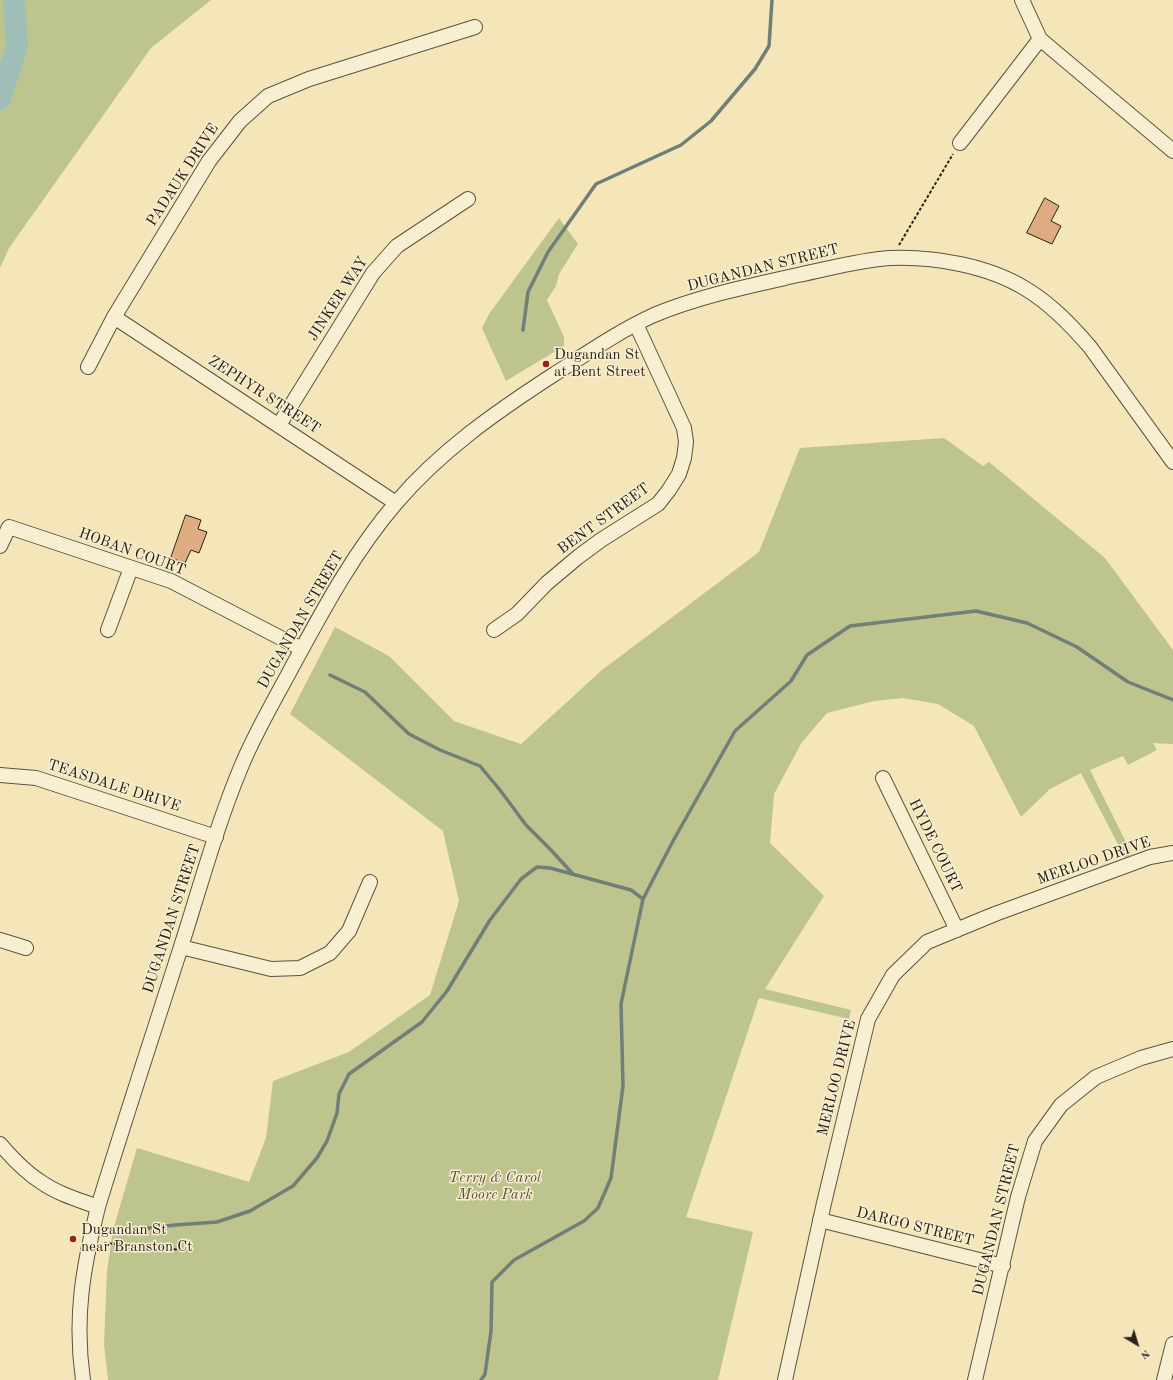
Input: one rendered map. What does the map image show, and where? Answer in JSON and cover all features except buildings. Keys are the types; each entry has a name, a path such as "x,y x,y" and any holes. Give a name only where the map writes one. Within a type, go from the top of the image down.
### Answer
{"street":[{"path":"1022,0 1040,39 1173,151"},
{"name":"PADAUK DRIVE","path":"88,367 114,317 209,161 240,121 268,96 309,79 475,27"},
{"path":"960,143 1040,39"},
{"name":"JINKER WAY","path":"279,425 373,273 397,246 468,199"},
{"name":"DUGANDAN STREET","path":"83,1380 79,1343 82,1283 86,1254 98,1207 216,837 242,764 257,731 328,601 353,560 396,503 441,457 486,419 550,377 636,324 656,315 714,294 848,264 891,258 924,258 995,274 1028,291 1060,315 1090,347 1173,462"},
{"name":"ZEPHYR STREET","path":"114,317 396,503"},
{"name":"BENT STREET","path":"494,630 517,614 547,583 578,557 601,540 658,504 670,490 679,474 684,458 686,442 684,428 636,324"},
{"name":"HOBAN COURT","path":"0,546 9,527 171,581 302,649"},
{"path":"108,630 131,568"},
{"name":"TEASDALE DRIVE","path":"0,774 36,778 216,837"},
{"name":"HYDE COURT","path":"883,778 957,930"},
{"name":"MERLOO DRIVE","path":"785,1380 820,1220 868,1019 893,975 927,942 995,914 1150,857 1173,853"},
{"path":"181,947 271,969 300,968 330,952 349,931 370,882"},
{"path":"0,940 26,948"},
{"name":"DUGANDAN STREET","path":"975,1380 1018,1197 1035,1141 1060,1105 1096,1077 1141,1058 1173,1049"},
{"path":"0,1144 14,1160 41,1182 61,1193 98,1207"},
{"name":"DARGO STREET","path":"820,1220 1003,1266"},
{"path":"1164,1380 1173,1344"}],"path":[{"path":"891,258 960,143"},
{"path":"104,1243 193,1251"}],"green space":[{"path":"0,0 211,0 151,48 9,248 0,268"},
{"path":"559,218 578,244 559,274 556,286 547,300 564,337 564,346 506,381 482,328 489,314"},
{"name":"Terry & Carol Moore Park","path":"944,438 983,466 989,462 1105,558 1173,650 1173,744 1153,743 1157,750 1128,765 1123,756 1090,770 1132,854 1125,858 1081,773 1050,789 1021,817 974,726 938,704 903,698 874,701 827,713 802,742 774,794 770,843 824,896 765,989 851,1010 849,1019 759,998 686,1217 753,1232 718,1380 108,1380 104,1345 107,1271 113,1230 137,1148 249,1182 266,1138 273,1081 349,1052 430,995 459,901 443,831 290,714 335,627 389,656 454,721 521,744 602,670 759,552 800,448"}],"waterway":[{"path":"0,99 17,46 14,0"},
{"path":"523,330 528,292 548,252 596,184 681,145 711,121 755,69 769,46 772,0"},
{"path":"481,1380 485,1374 491,1331 492,1282 514,1260 584,1221 598,1208 611,1178 623,1086 621,1004 643,899 673,841 735,731 791,681 807,655 850,626 976,611 1027,623 1077,647 1128,682 1173,700"},
{"path":"330,675 365,692 409,734 440,750 480,766 526,825 573,874"},
{"path":"133,1230 217,1222 250,1211 293,1186 317,1158 327,1141 337,1113 339,1094 349,1074 422,1022 447,991 490,920 521,879 537,867 550,868 631,890 643,899"}],"place":[{"name":"Dugandan St at Bent Street","path":"546,364"},
{"name":"Dugandan St near Branston Ct","path":"73,1239"}]}
